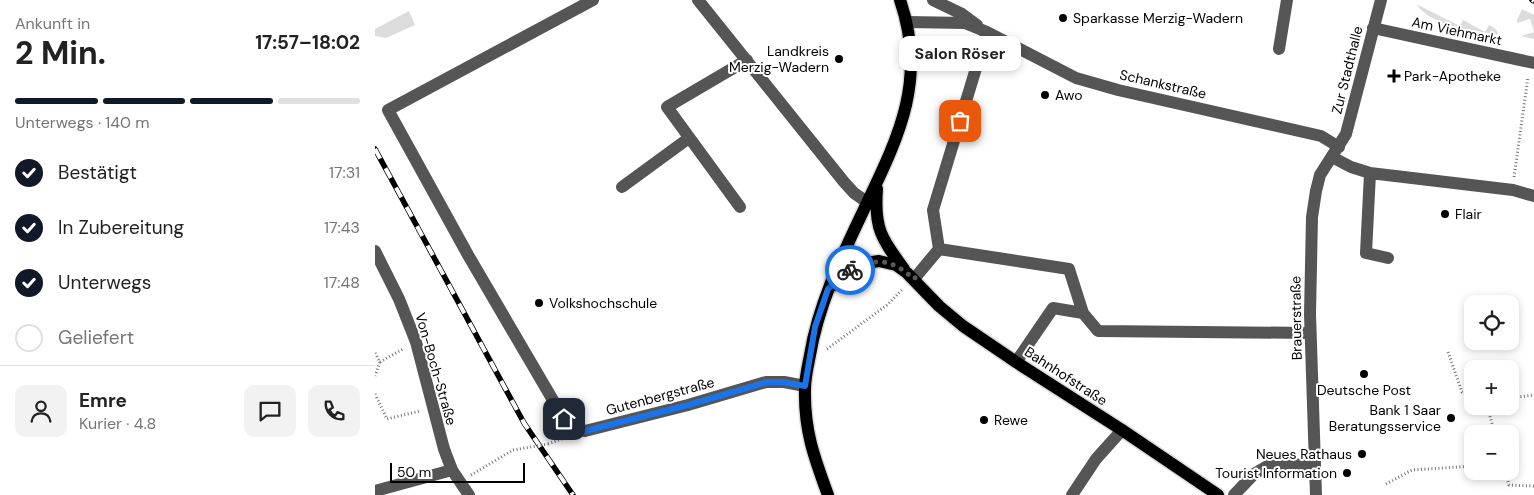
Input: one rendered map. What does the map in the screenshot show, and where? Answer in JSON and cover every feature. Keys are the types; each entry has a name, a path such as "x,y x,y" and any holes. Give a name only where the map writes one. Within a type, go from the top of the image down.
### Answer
{"main road":[{"path":"828,495 811,450 805,421 805,386 815,327 828,289 878,181 900,128 909,90 911,68 908,22 900,0"},
{"name":"Bahnhofstraße","path":"878,181 876,208 878,224 885,243 910,276 939,306 963,326 1217,495"},
{"name":"Bahnhofstraße","path":"828,289 850,269 866,263 888,262 896,265 910,276"}],"street":[{"name":"Gutenbergstraße","path":"593,0 388,110 468,255 564,419 574,427 585,431 688,405 767,382 783,382 805,386"},
{"path":"698,0 844,182 867,202"},
{"name":"Schankstraße","path":"933,0 962,14 987,32"},
{"path":"1279,49 1287,0"},
{"name":"Zur Stadthalle","path":"1336,152 1346,134 1381,0"},
{"name":"Schankstraße","path":"908,22 965,23 987,32 1076,78 1118,90 1321,136 1351,167 1370,173 1513,190 1534,196"},
{"name":"Am Viehmarkt","path":"1373,28 1532,62"},
{"path":"939,249 933,210 987,32"},
{"path":"740,207 667,107 747,60"},
{"path":"622,187 689,138"},
{"name":"Brauerstraße","path":"1316,495 1310,333 1312,217 1315,191 1321,175 1336,152"},
{"path":"1370,173 1366,253 1388,258"},
{"path":"910,276 939,249"},
{"path":"939,249 1069,269 1083,313 1098,331 1310,333"},
{"name":"Von-Boch-Straße","path":"375,251 399,299 416,342 444,449 452,470 469,495"},
{"path":"1016,362 1053,308 1083,313"},
{"path":"1072,495 1096,459 1122,430"},
{"path":"1234,495 1253,474 1271,464 1315,465"},
{"path":"375,491 452,470"}],"path":[{"path":"1513,190 1532,62"},
{"path":"809,363 887,304 910,276"},
{"path":"375,376 380,362 416,342"},
{"path":"1448,352 1462,392 1464,393"},
{"path":"375,353 380,362"},
{"path":"375,394 387,419 433,408"},
{"path":"1519,397 1534,395"},
{"path":"460,482 513,450 548,444 566,438"},
{"path":"1386,484 1412,470 1464,467"},
{"path":"1508,480 1509,484 1534,486"}],"shaded area":[{"path":"1416,4 1460,26 1463,20 1485,32 1489,25 1496,29 1499,35 1465,29 1443,23 1424,12"},
{"path":"1522,9 1534,15 1534,32 1530,19 1517,23"},
{"path":"409,11 415,25 386,38 375,36 375,29"},
{"path":"1534,32 1534,39 1521,36"}],"railway":[{"path":"375,149 524,423 573,495"}],"way so far":[{"path":"850,270 866,263 888,262 896,265 914,279 939,249 933,210 960,121"}],"place":[{"name":"Sparkasse Merzig-Wadern","path":"1063,18"},
{"name":"Landkreis Merzig-Wadern","path":"839,59"},
{"name":"Park-Apotheke","path":"1394,76"},
{"name":"Awo","path":"1045,95"},
{"name":"Salon Röser","path":"960,121"},
{"name":"Flair","path":"1445,214"},
{"name":"Volkshochschule","path":"539,303"},
{"name":"Deutsche Post","path":"1364,374"},
{"name":"Bank 1 Saar Beratungsservice","path":"1451,418"},
{"name":"Rewe","path":"984,420"},
{"name":"Neues Rathaus","path":"1362,454"},
{"name":"Tourist Information","path":"1347,473"}],"route":[{"path":"564,419 574,427 585,431 688,405 767,382 783,382 805,386 815,327 828,289 850,270"}]}
